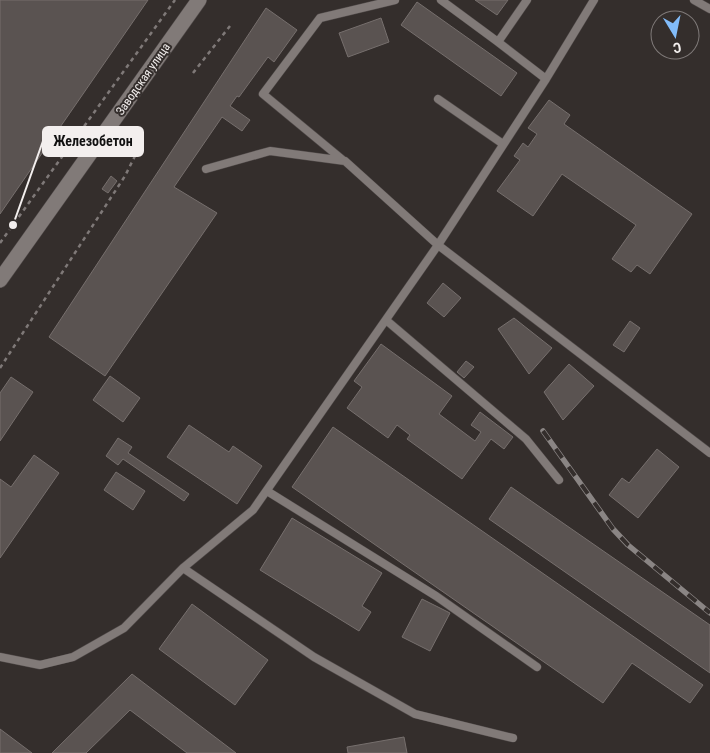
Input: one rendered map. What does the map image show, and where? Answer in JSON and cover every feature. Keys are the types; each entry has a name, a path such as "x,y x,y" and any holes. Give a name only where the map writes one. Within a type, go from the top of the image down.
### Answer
{"main road":[{"name":"Заводская улица","path":"0,280 199,0"}],"lane":[{"path":"395,0 320,18 263,94 344,161 438,245 710,453"},
{"path":"441,0 546,79"},
{"path":"498,42 527,0"},
{"path":"0,657 40,665 73,657 124,628 183,568 253,510 438,245 546,79 594,0"},
{"path":"694,0 710,9"},
{"path":"438,99 503,144"},
{"path":"206,168 270,151 344,161"},
{"path":"386,320 526,439 559,480"},
{"path":"267,491 436,596 537,666"},
{"path":"183,568 314,657 415,714 513,738"}],"path":[{"path":"0,243 175,0"},
{"path":"193,73 230,26"},
{"path":"0,368 125,176 140,146"}],"building":[{"path":"0,0 148,0 0,214"},
{"path":"475,0 508,0 497,15"},
{"path":"417,2 517,73 501,96 401,25"},
{"path":"266,8 297,30 274,62 268,57 239,97 237,96 230,106 250,120 242,131 222,117 174,187 217,213 105,376 49,337"},
{"path":"381,18 389,42 348,57 339,33"},
{"path":"549,100 570,115 564,124 692,214 650,274 637,265 631,272 612,259 636,225 562,174 533,216 497,191 520,160 514,156 523,143 528,147 537,134 528,128"},
{"path":"111,176 117,181 108,193 102,189"},
{"path":"443,283 461,298 444,317 427,303"},
{"path":"514,318 552,348 529,374 498,329"},
{"path":"630,321 640,328 624,352 613,345"},
{"path":"381,344 452,396 439,414 475,441 481,432 471,425 480,412 513,437 504,449 491,439 462,479 407,439 410,435 397,425 388,438 347,408 362,387 354,381"},
{"path":"466,361 474,367 464,378 457,372"},
{"path":"569,364 594,386 563,420 544,392"},
{"path":"110,376 140,398 123,422 93,400"},
{"path":"11,377 33,392 0,441 0,393"},
{"path":"189,425 229,452 233,446 262,466 237,504 167,457"},
{"path":"333,427 703,685 690,703 632,663 603,703 292,487"},
{"path":"118,438 132,447 128,453 189,494 184,501 123,459 118,465 106,456"},
{"path":"657,449 679,467 638,518 609,495 622,478 629,483"},
{"path":"34,455 59,473 0,558 0,479 11,487"},
{"path":"116,472 145,491 133,510 104,490"},
{"path":"511,487 710,625 710,673 489,519"},
{"path":"292,518 382,573 362,606 371,612 359,631 260,570"},
{"path":"422,599 450,613 430,651 402,637"},
{"path":"192,604 268,660 235,705 159,649"},
{"path":"132,674 236,753 187,753 130,710 86,753 52,753"},
{"path":"0,729 32,753 0,753"},
{"path":"404,737 407,753 348,753 347,747"}],"railway":[{"path":"543,431 613,529 628,545 710,613"}],"place":[{"name":"Железобетон","path":"13,225"}]}
